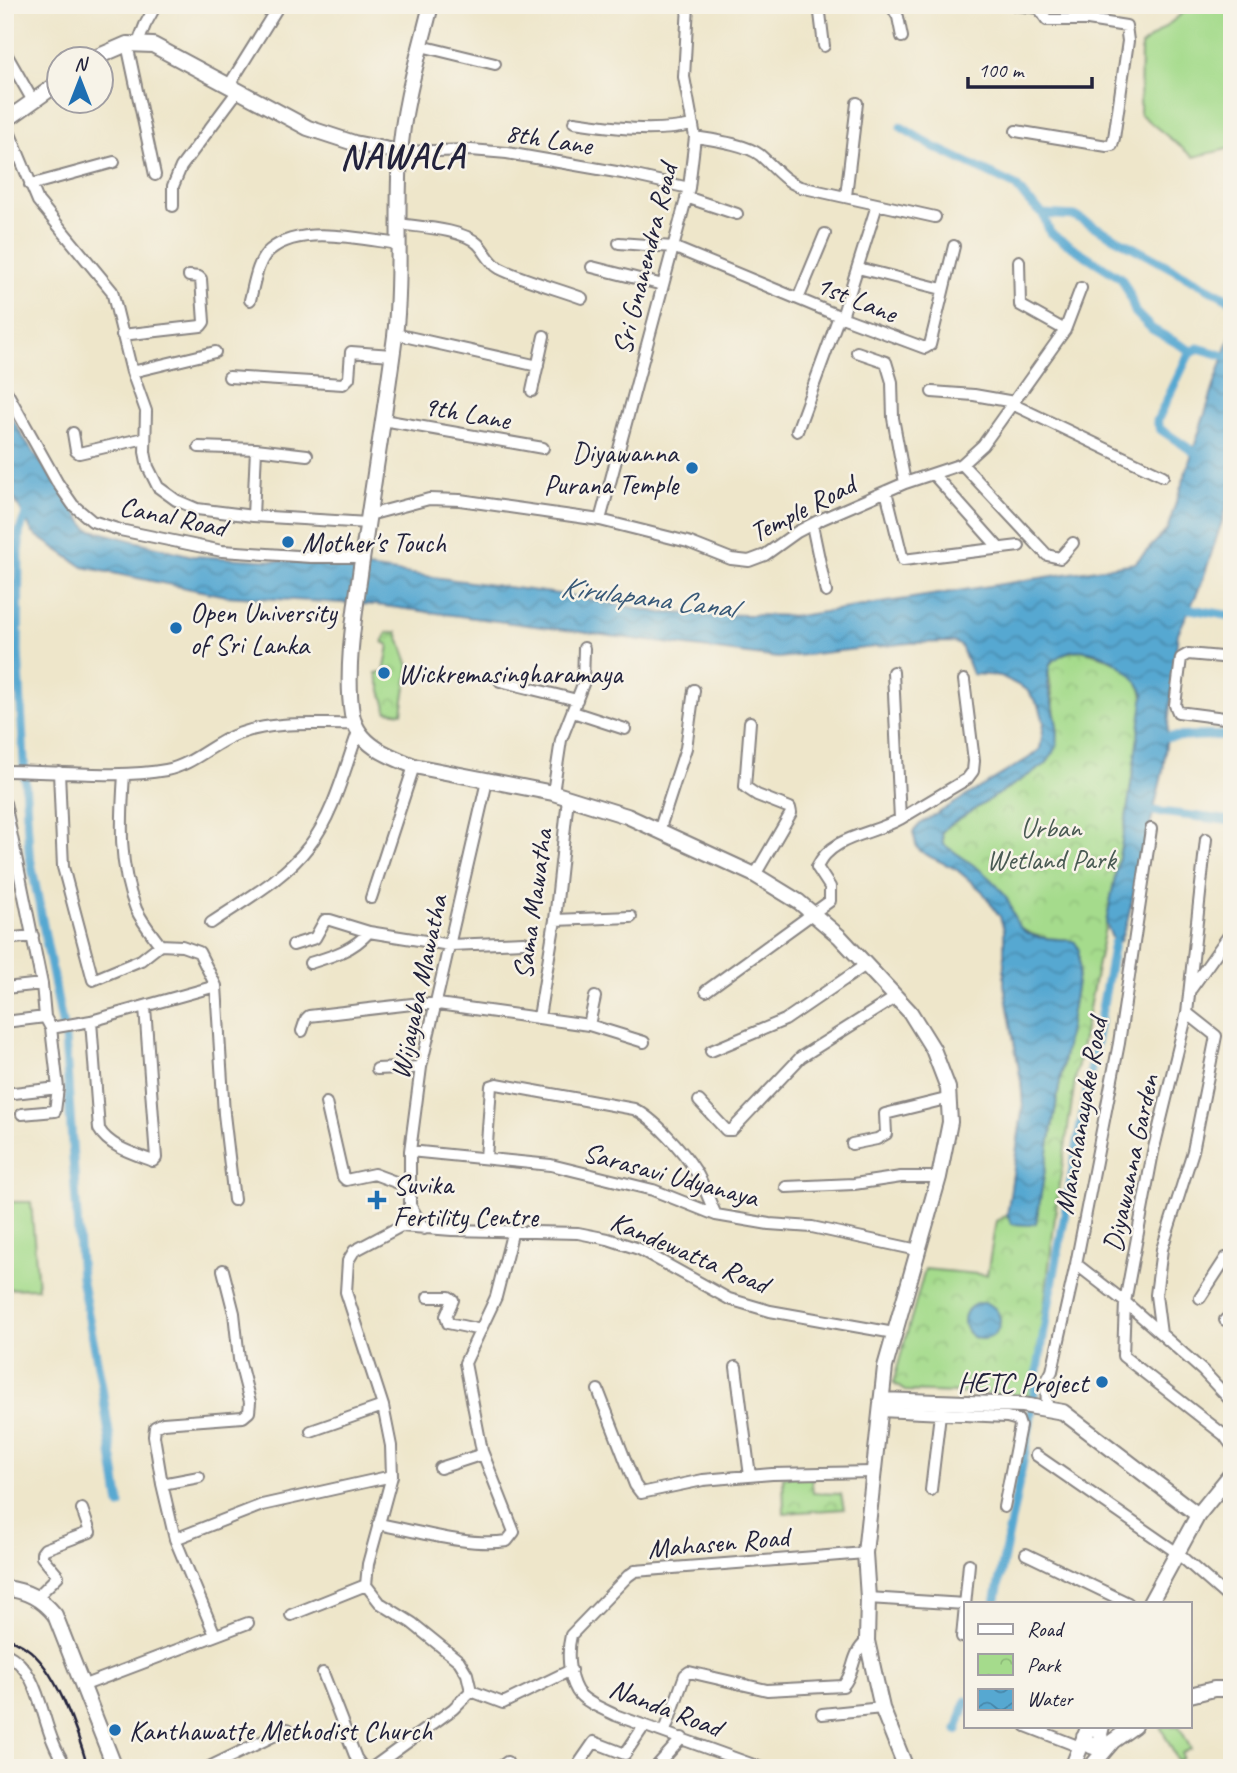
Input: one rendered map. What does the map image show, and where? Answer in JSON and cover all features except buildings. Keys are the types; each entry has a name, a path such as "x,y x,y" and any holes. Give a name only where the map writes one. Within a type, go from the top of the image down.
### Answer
{"main road":[{"path":"430,5 400,152 395,334 356,608 351,655 352,714 356,728 382,752 414,766 553,793 626,816 702,848 755,875 813,912 867,964 910,1012 933,1049 948,1087 950,1122 939,1177 885,1367 865,1553 867,1641 882,1709 906,1768"},
{"path":"116,49 132,43 153,45 308,128 354,143 400,152"},
{"path":"5,122 46,92"},
{"path":"880,1406 1023,1405 1063,1412 1198,1515"},
{"path":"1151,1602 1198,1515 1232,1473"},
{"path":"5,1588 37,1597 55,1615 116,1768"},
{"path":"1192,1694 1214,1689 1232,1689"},
{"path":"1102,1728 1103,1751"},
{"path":"1090,1768 1103,1751 1131,1728"},
{"path":"1085,1737 1091,1746 1103,1751"},
{"path":"1072,1768 1085,1737"}],"street":[{"path":"155,175 132,43 156,5"},
{"path":"173,206 173,186 181,167 233,89 279,5"},
{"name":"Sri Gnanendra Road","path":"600,520 687,192 695,137 684,77 688,5"},
{"path":"819,5 824,46"},
{"path":"891,5 898,17 901,37"},
{"path":"1015,5 1039,7 1047,20 1087,20 1126,26 1128,41 1112,145 1016,131"},
{"path":"421,46 495,64"},
{"path":"5,52 33,101"},
{"path":"846,196 857,103"},
{"name":"Temple Road","path":"5,122 30,185 49,216 112,291 132,372 146,411 148,467 159,487 176,500 197,509 253,516 368,519 429,499 460,500 600,520 688,542 731,559 749,561 765,555 797,532 886,491 962,464 983,445 1065,330 1081,288"},
{"path":"574,122 618,128 671,130 693,125"},
{"path":"695,137 728,143 758,153 787,182 800,187 935,217"},
{"name":"8th Lane","path":"400,152 471,150 507,153 622,173 687,192 737,214"},
{"path":"30,185 114,162"},
{"path":"797,431 858,268 877,205"},
{"path":"399,224 443,230 467,237 477,243 499,268 582,298"},
{"path":"798,299 825,234"},
{"path":"250,300 258,269 269,250 288,241 328,235 398,244"},
{"name":"1st Lane","path":"619,243 673,247 925,348 930,345 954,246"},
{"path":"1019,261 1020,305 1065,330"},
{"path":"593,267 663,285"},
{"path":"858,268 942,289"},
{"path":"122,335 201,326 204,323 201,279 189,276"},
{"path":"395,334 538,366"},
{"path":"532,391 544,336"},
{"path":"132,372 215,352"},
{"path":"229,377 343,384 349,378 351,352 392,355"},
{"path":"858,352 886,362 890,371 893,418 905,484"},
{"name":"Canal Road","path":"5,389 57,482 73,505 92,521 120,530 222,551 363,558"},
{"path":"932,392 974,395 1013,403 1163,476"},
{"name":"9th Lane","path":"383,420 543,448"},
{"path":"73,433 76,451 79,453 145,438"},
{"path":"199,447 256,449 307,455"},
{"path":"253,516 256,449"},
{"path":"962,464 1047,555 1060,558 1073,543"},
{"path":"934,475 999,548"},
{"path":"886,491 903,560 1019,546"},
{"path":"812,525 826,593"},
{"path":"553,793 561,740 583,684 583,648"},
{"path":"1232,658 1188,654 1181,658 1175,705 1178,712 1232,719"},
{"path":"893,673 900,818"},
{"path":"500,681 578,700"},
{"path":"706,990 830,901 830,887 817,867 822,856 843,840 865,834 900,818 967,779 973,771 974,761 964,681"},
{"path":"659,831 685,748 694,690"},
{"path":"573,712 625,729"},
{"path":"750,722 745,787 757,795 790,808 791,813 755,875"},
{"path":"7,771 124,774 168,770 207,753 236,734 273,725 356,728 325,819 310,846 282,874 211,923"},
{"path":"371,898 414,766"},
{"path":"54,772 63,867 93,980 141,960 160,946 182,946 199,952 215,986 224,1114 234,1200"},
{"path":"124,774 122,865 137,911 160,946"},
{"name":"Wijayaba Mawatha","path":"410,1205 410,1151 421,1067 438,1004 487,781"},
{"name":"Sama Mawatha","path":"539,1017 555,920 568,798"},
{"path":"5,803 42,984 45,1017 51,1028 58,1088 55,1111 22,1114"},
{"name":"Manchanayake Road","path":"1047,1408 1046,1382 1052,1371 1076,1264 1119,1043 1151,829"},
{"name":"Diyawanna Garden","path":"1206,839 1187,1013 1153,1152 1125,1302 1123,1356 1224,1436 1232,1446"},
{"path":"555,920 631,917"},
{"path":"293,944 315,938 325,920 369,932 450,945 524,942"},
{"path":"1189,991 1232,931"},
{"path":"310,963 340,954 360,942 369,932"},
{"path":"5,939 33,936"},
{"path":"711,1051 785,1020 867,964"},
{"path":"5,988 42,984"},
{"path":"51,1028 91,1021 215,986"},
{"path":"589,1025 595,997"},
{"path":"699,1101 726,1130 732,1130 801,1057 896,997"},
{"path":"302,1031 309,1016 412,1004 438,1004 589,1025 644,1042"},
{"path":"91,1021 99,1129 102,1135 127,1152 153,1161 156,1158 145,1007"},
{"path":"1161,1334 1156,1294 1162,1249 1193,1151 1216,1036 1187,1013"},
{"path":"5,1022 45,1017"},
{"path":"377,1069 421,1067"},
{"path":"486,1158 491,1086 497,1084 634,1108 663,1131 695,1170 716,1215"},
{"path":"5,1094 58,1088"},
{"path":"852,1144 877,1139 886,1134 885,1114 950,1098"},
{"path":"326,1103 343,1177 346,1180 374,1174 409,1187"},
{"name":"Sarasavi Udyanaya","path":"410,1151 551,1165 640,1187 716,1215 769,1224 813,1227 918,1250"},
{"path":"786,1187 854,1184 901,1177 939,1177"},
{"path":"410,1205 401,1226 354,1251 348,1261 346,1292 383,1406 391,1446 392,1476 368,1564 366,1586 380,1603 412,1623 459,1661 467,1674 471,1691"},
{"path":"410,1205 424,1229"},
{"name":"Kandewatta Road","path":"401,1226 578,1233 608,1239 639,1249 729,1298 771,1311 894,1333"},
{"path":"378,1524 453,1538 497,1542 507,1541 514,1532 483,1454 465,1363 496,1297 513,1230"},
{"path":"1200,1298 1226,1258 1232,1256"},
{"path":"1076,1264 1125,1302 1203,1371 1232,1402"},
{"path":"215,1635 175,1539 154,1436 155,1427 163,1423 243,1416 249,1412 250,1402 239,1359 234,1313 223,1270"},
{"path":"428,1297 449,1297 453,1300 446,1317 449,1322 481,1330"},
{"path":"736,1367 750,1476"},
{"path":"598,1390 635,1485 642,1493 703,1480 873,1472"},
{"path":"311,1431 383,1406"},
{"path":"880,1406 1018,1420 1020,1426 1004,1507"},
{"path":"931,1490 940,1414"},
{"path":"440,1468 483,1454"},
{"path":"1036,1455 1176,1552 1232,1601"},
{"path":"175,1539 262,1505 392,1476"},
{"path":"162,1484 199,1477"},
{"path":"1220,1486 1232,1500"},
{"path":"37,1597 58,1576 42,1557 45,1549 90,1532 82,1508"},
{"name":"Mahasen Road","path":"568,1647 571,1635 635,1571 865,1553"},
{"path":"1026,1554 1126,1602"},
{"path":"965,1602 969,1564"},
{"path":"291,1615 366,1586"},
{"path":"868,1598 964,1604"},
{"path":"962,1637 964,1615"},
{"path":"82,1686 248,1623"},
{"path":"665,1731 685,1675 689,1672 767,1690 843,1686 850,1677 854,1657 867,1641"},
{"name":"Nanda Road","path":"568,1647 570,1670 577,1691 593,1704 644,1726 665,1731 762,1768"},
{"path":"5,1653 25,1667 38,1695 53,1742 67,1768"},
{"path":"471,1691 503,1703 570,1670"},
{"path":"323,1673 356,1758 363,1768"},
{"path":"372,1768 453,1709 471,1691"},
{"path":"822,1714 882,1709"},
{"path":"576,1768 594,1742 625,1754 644,1726"},
{"path":"1037,1728 1085,1737"},
{"path":"208,1768 288,1730"},
{"path":"655,1768 682,1738"}],"green space":[{"path":"1193,5 1232,12 1232,148 1193,157 1140,114 1141,46"},
{"path":"397,632 409,666 402,713 387,711 376,673 384,673 389,645 383,642 387,633"},
{"name":"Urban Wetland Park","path":"1080,650 1102,656 1123,667 1138,683 1143,704 1125,826 1076,1074 1033,1396 905,1391 893,1383 925,1269 987,1275 996,1221 1007,1215 1009,1219 1036,1222 1079,970 1067,939 1041,937 1017,926 1012,912 997,889 977,869 943,844 942,832 1046,764 1058,733 1048,669 1061,655"},
{"path":"5,1202 31,1202 38,1288 5,1289"},
{"path":"811,1473 813,1493 841,1494 844,1509 784,1513 783,1477"},
{"path":"1161,1728 1180,1728 1191,1749 1182,1753 1183,1758 1178,1761"}],"water":[{"path":"1232,331 1232,491 1201,585 1178,633 1163,771 1127,922 1120,941 1114,943 1106,923 1125,826 1144,694 1132,676 1113,661 1103,655 1081,650 1067,652 1051,662 1048,672 1049,693 1058,735 1052,755 1046,764 942,832 943,844 977,868 1000,889 1022,930 1033,936 1075,942 1079,950 1079,970 1036,1223 1030,1225 1012,1224 1007,1215 1023,1106 1004,985 1004,930 1000,917 982,891 956,869 917,848 913,832 920,824 1040,749 1044,723 1040,708 1027,690 1001,676 972,674 961,646 954,642 910,643 778,658 376,605 226,596 83,567 33,533 5,482 5,405 23,437 88,529 192,556 345,565 573,596 661,613 798,616 1135,563 1167,530"},
{"path":"982,1303 995,1308 1000,1321 995,1334 982,1339 969,1334 964,1321 969,1308"}],"waterway":[{"path":"901,127 932,146 1016,186 1043,214 1075,216 1232,301"},
{"path":"1043,214 1050,233 1121,278 1135,312 1152,329 1193,352"},
{"path":"1200,456 1160,429 1157,421 1188,356 1198,348 1232,358"},
{"path":"28,508 19,533 18,651 29,852 65,1038 81,1278 101,1381 120,1505"},
{"path":"1185,608 1232,616"},
{"path":"1167,737 1232,735"},
{"path":"1152,811 1232,821"},
{"path":"995,1602 1026,1446 1046,1319 1114,943"},
{"path":"957,1730 964,1707"}],"railway":[{"path":"5,1636 25,1647 47,1669 72,1720 88,1768"}],"place":[{"name":"Diyawanna Purana Temple","path":"692,468"},
{"name":"Mother's Touch","path":"288,542"},
{"name":"Open University of Sri Lanka","path":"176,628"},
{"name":"Wickremasingharamaya","path":"384,673"},
{"name":"Suvika Fertility Centre","path":"377,1200"},
{"name":"HETC Project","path":"1102,1382"},
{"name":"Kanthawatte Methodist Church","path":"115,1730"}],"district":[{"name":"NAWALA","path":"403,156"}],"water label":[{"name":"Kirulapana Canal","path":"648,597"}]}
